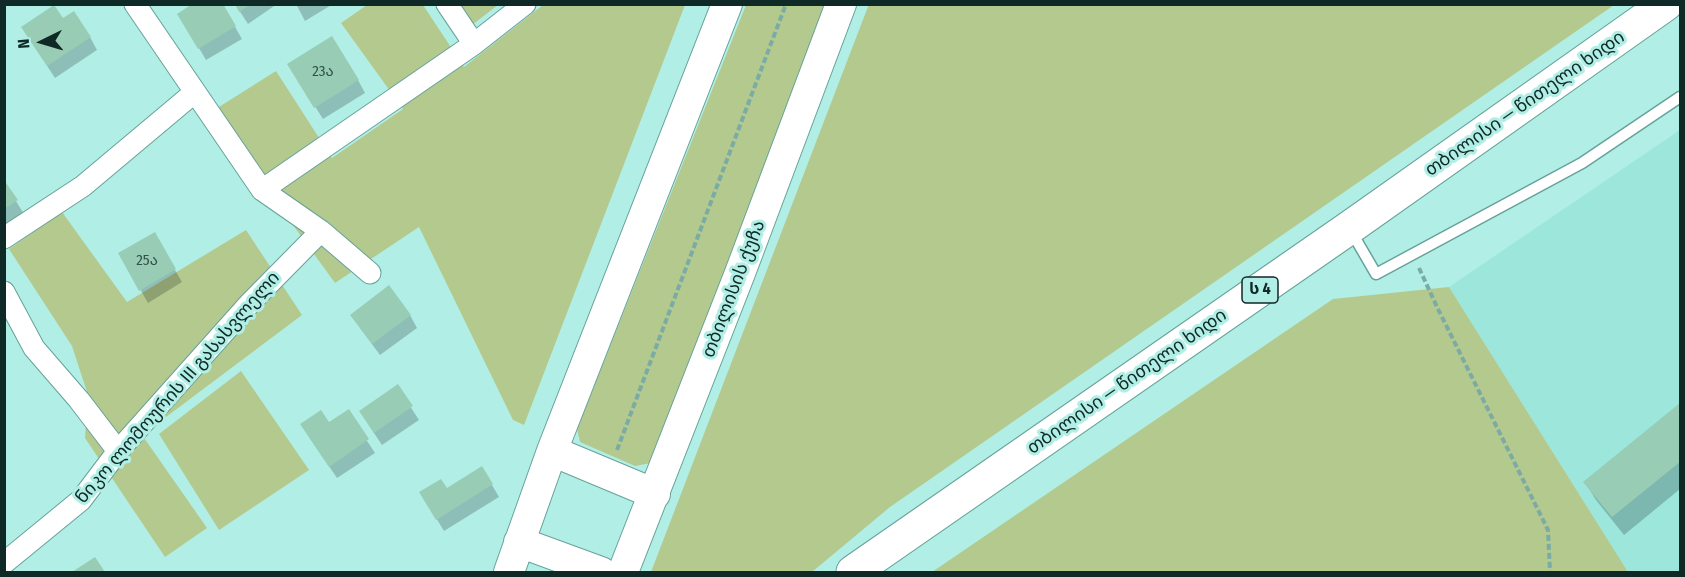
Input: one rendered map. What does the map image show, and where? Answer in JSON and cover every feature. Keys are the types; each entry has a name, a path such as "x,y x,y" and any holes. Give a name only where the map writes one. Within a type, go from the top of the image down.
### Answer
{"highway":[{"name":"თბილისი — წითელი ხიდი","path":"853,573 1666,4"}],"main road":[{"path":"508,573 552,451 727,4"},
{"name":"თბილისის ქუჩა","path":"623,573 736,284 841,4"},
{"path":"552,451 654,494"},
{"path":"519,543 601,573"}],"street":[{"path":"135,4 262,190 321,231 370,273"},
{"path":"447,4 474,44"},
{"path":"262,190 474,44 525,4"},
{"path":"4,238 82,186 195,92"},
{"name":"ნიკო ლომოურის III გასასვლელი","path":"4,563 81,500 118,451 250,303 321,231"},
{"path":"4,292 34,348 79,400 118,451"}],"lane":[{"path":"1349,228 1376,274 1582,163 1680,97"}],"path":[{"path":"608,474 786,4"},
{"path":"1413,254 1548,530 1550,573"}],"shaded area":[{"path":"869,4 1614,5 890,507 812,572 651,572"},
{"path":"367,5 423,5 464,67 543,5 685,5 524,425 513,420 419,227 335,283 211,112 276,71 332,158 403,109 341,23"},
{"path":"458,5 498,5 472,25"},
{"path":"746,5 835,5 651,463 635,466 580,442 577,429"},
{"path":"1680,130 1680,572 1628,572 1449,287"},
{"path":"62,212 127,302 246,230 302,315 142,435 207,528 165,557 85,438 88,395 72,346 9,249"},
{"path":"1449,287 1628,572 932,572 1333,299"},
{"path":"241,371 309,470 219,530 159,434"}],"building":[{"path":"192,4 223,4 236,26 198,49 177,14"},
{"path":"235,4 251,4 239,12"},
{"path":"54,5 63,18 74,11 91,37 47,66 21,27"},
{"path":"332,36 359,80 314,108 287,64"},
{"path":"4,180 18,200 4,209"},
{"path":"155,232 176,269 139,291 118,253"},
{"path":"389,285 411,315 372,344 350,315"},
{"path":"398,384 413,406 374,433 359,411"},
{"path":"1680,403 1680,462 1612,517 1583,482"},
{"path":"349,409 369,439 329,467 300,424 321,410 329,422"},
{"path":"482,466 493,484 436,520 419,492 441,479 447,488"},
{"path":"95,557 105,572 72,572"}]}
